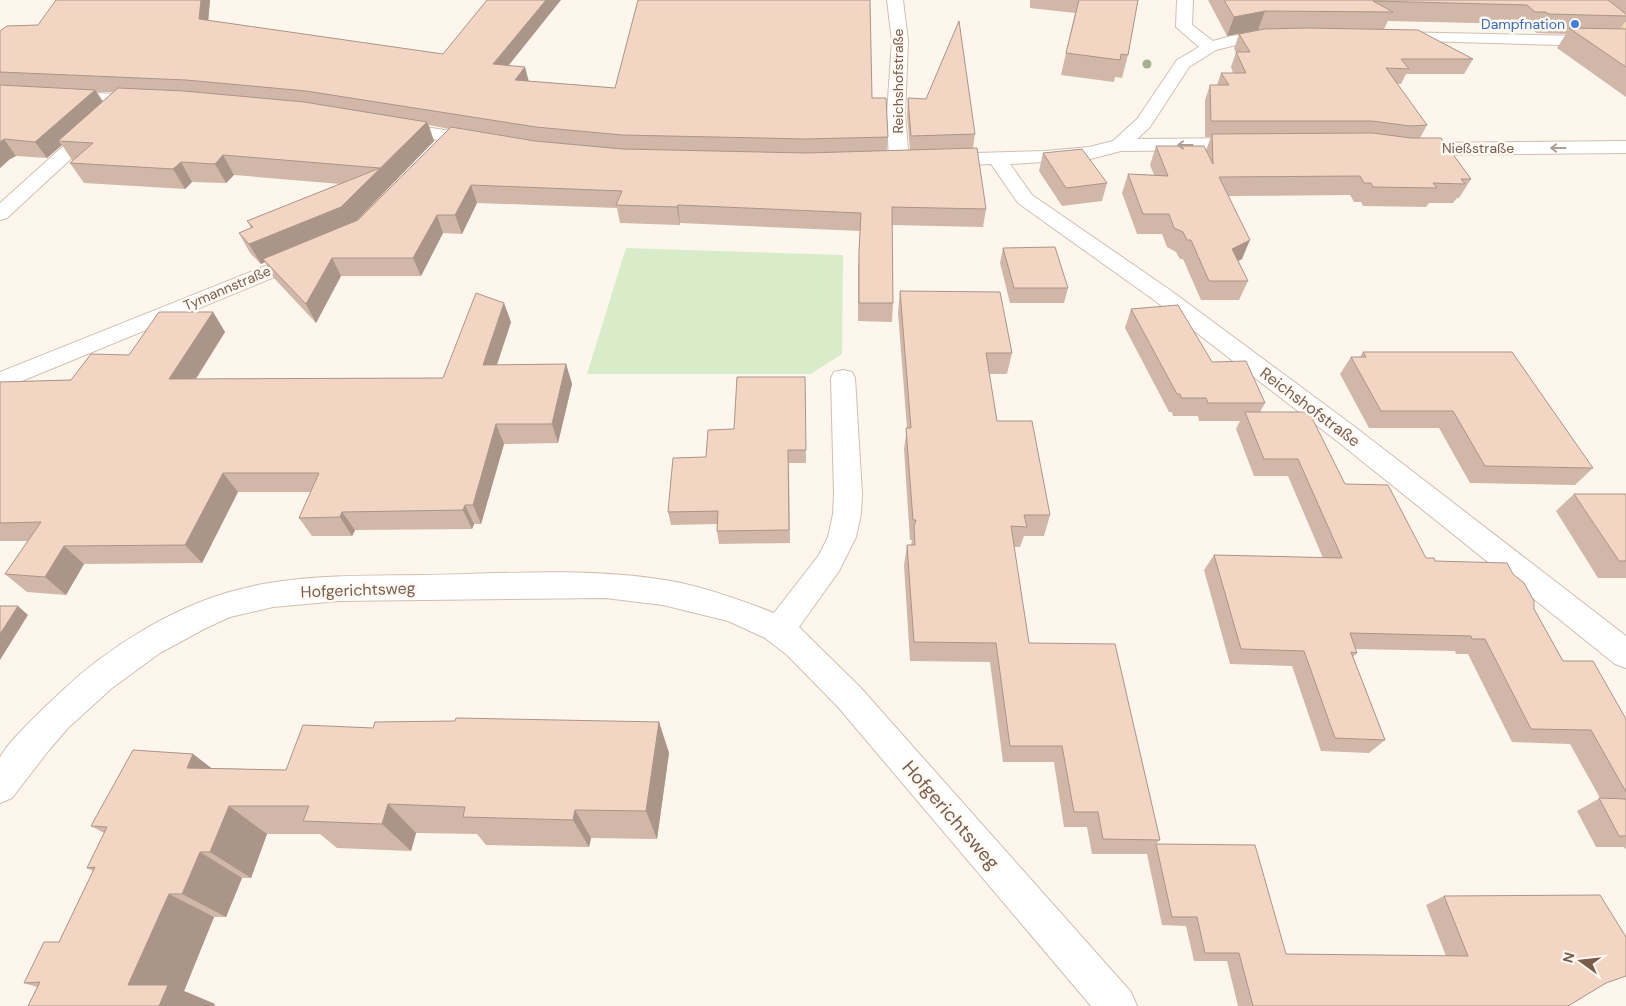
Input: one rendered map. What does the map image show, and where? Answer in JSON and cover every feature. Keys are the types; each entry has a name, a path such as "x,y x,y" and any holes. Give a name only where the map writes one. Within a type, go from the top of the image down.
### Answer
{"main road":[{"path":"1583,0 1626,33"}],"street":[{"name":"Reichshofstraße","path":"895,0 900,41 896,114 899,161"},
{"path":"1186,0 1184,27 1210,47"},
{"path":"1120,145 1144,123 1184,64 1210,47 1258,37 1293,36"},
{"path":"1380,37 1626,42"},
{"path":"0,94 165,102"},
{"path":"0,214 126,99"},
{"path":"380,124 500,145"},
{"path":"434,155 452,137"},
{"path":"880,162 997,159 1090,153 1120,145 1266,144"},
{"name":"Nießstraße","path":"1391,147 1626,148"},
{"name":"Reichshofstraße","path":"997,159 1025,199 1162,295 1331,422 1626,654"},
{"name":"Tymannstraße","path":"0,382 322,248"},
{"path":"779,630 829,563 842,537 847,514 848,494 843,378"},
{"name":"Hofgerichtsweg","path":"0,786 31,744 87,688 121,661 151,642 188,622 228,604 262,596 312,589 606,586 650,589 718,605 779,630 812,659 849,697 1117,1006"}],"green space":[{"path":"626,248 843,255 842,354 811,374 587,374"}],"building":[{"path":"56,0 201,0 199,19 443,54 487,0 546,0 493,64 525,67 515,80 615,88 638,0 870,0 872,98 886,98 888,137 806,139 622,135 536,127 306,91 186,80 0,72 0,31 7,26 38,25"},
{"path":"1079,0 1138,0 1128,55 1121,54 1120,60 1066,53"},
{"path":"1224,0 1608,0 1626,16 1549,14 1535,12 1527,5 1373,1 1393,12 1265,11 1234,17"},
{"path":"959,21 975,134 911,136 908,98 926,99"},
{"path":"1569,28 1626,29 1626,67"},
{"path":"1264,29 1418,30 1473,59 1401,59 1409,69 1386,68 1427,125 1410,126 1372,121 1211,121 1210,85 1229,85 1221,73 1246,73 1236,52 1250,52 1239,34"},
{"path":"0,85 95,90 35,142 4,139 0,142"},
{"path":"118,88 184,91 304,102 427,122 341,207 249,244 239,233 253,227 247,221 380,168 223,155 215,164 181,162 173,169 70,163 93,143 58,141"},
{"path":"451,127 535,141 622,149 806,153 977,148 986,209 892,207 893,303 859,303 861,213 678,205 677,207 616,205 622,191 471,185 455,215 437,215 413,258 332,258 306,304 263,259 358,220"},
{"path":"1373,133 1411,138 1441,138 1471,179 1461,179 1465,184 1433,183 1437,188 1373,187 1371,183 1364,183 1360,176 1219,177 1250,240 1232,249 1248,281 1209,281 1191,240 1187,240 1183,232 1174,228 1169,214 1143,214 1128,174 1168,176 1156,146 1204,146 1213,164 1212,134"},
{"path":"1082,149 1107,183 1066,188 1043,153"},
{"path":"1055,247 1068,288 1014,288 1003,248"},
{"path":"900,291 1000,292 1012,353 986,353 997,421 1032,421 1050,515 1024,515 1027,527 1011,526 1029,643 1115,644 1160,840 1103,839 1098,812 1074,812 1062,746 1010,746 996,643 914,642 907,545 915,545 914,526 916,520 913,520 906,428 911,428"},
{"path":"476,293 504,303 483,365 566,364 552,424 496,424 473,505 465,505 463,510 342,512 340,517 299,518 319,473 223,473 185,545 64,546 45,577 5,574 41,522 0,523 0,382 71,380 91,354 129,355 159,312 213,312 169,379 443,378"},
{"path":"1178,305 1212,362 1246,361 1265,403 1208,403 1206,398 1181,398 1180,394 1177,394 1131,309"},
{"path":"1363,352 1512,352 1593,468 1485,466 1453,411 1381,411 1351,357 1366,357"},
{"path":"737,377 805,377 806,450 788,450 789,530 717,531 718,511 668,512 673,458 706,457 708,430 734,429"},
{"path":"1245,412 1309,412 1345,484 1388,485 1426,558 1434,558 1435,561 1507,563 1513,574 1524,583 1534,601 1534,609 1563,661 1593,661 1626,719 1626,792 1591,730 1531,729 1485,639 1472,639 1471,636 1350,633 1357,653 1351,652 1385,740 1335,738 1304,651 1241,649 1214,555 1342,558 1298,459 1264,459"},
{"path":"1574,494 1626,494 1626,561 1619,561"},
{"path":"0,606 18,606 0,634"},
{"path":"456,718 659,722 646,811 575,810 573,820 463,817 465,807 388,804 382,824 303,821 309,806 229,806 210,852 200,852 182,894 169,894 128,985 168,985 159,1006 28,1006 40,982 24,983 44,942 59,942 95,867 87,868 107,827 91,826 133,750 193,754 187,768 286,770 303,725 373,728 375,722 455,721"},
{"path":"1599,798 1626,799 1626,836 1619,836"},
{"path":"1156,844 1255,845 1286,954 1468,956 1444,896 1600,895 1626,937 1626,976 1606,983 1568,1006 1253,1006 1239,953 1205,953 1197,917 1172,917"}],"tram line":[{"path":"1586,0 1626,30"}],"place":[{"name":"Dampfnation","path":"1575,24"}]}
